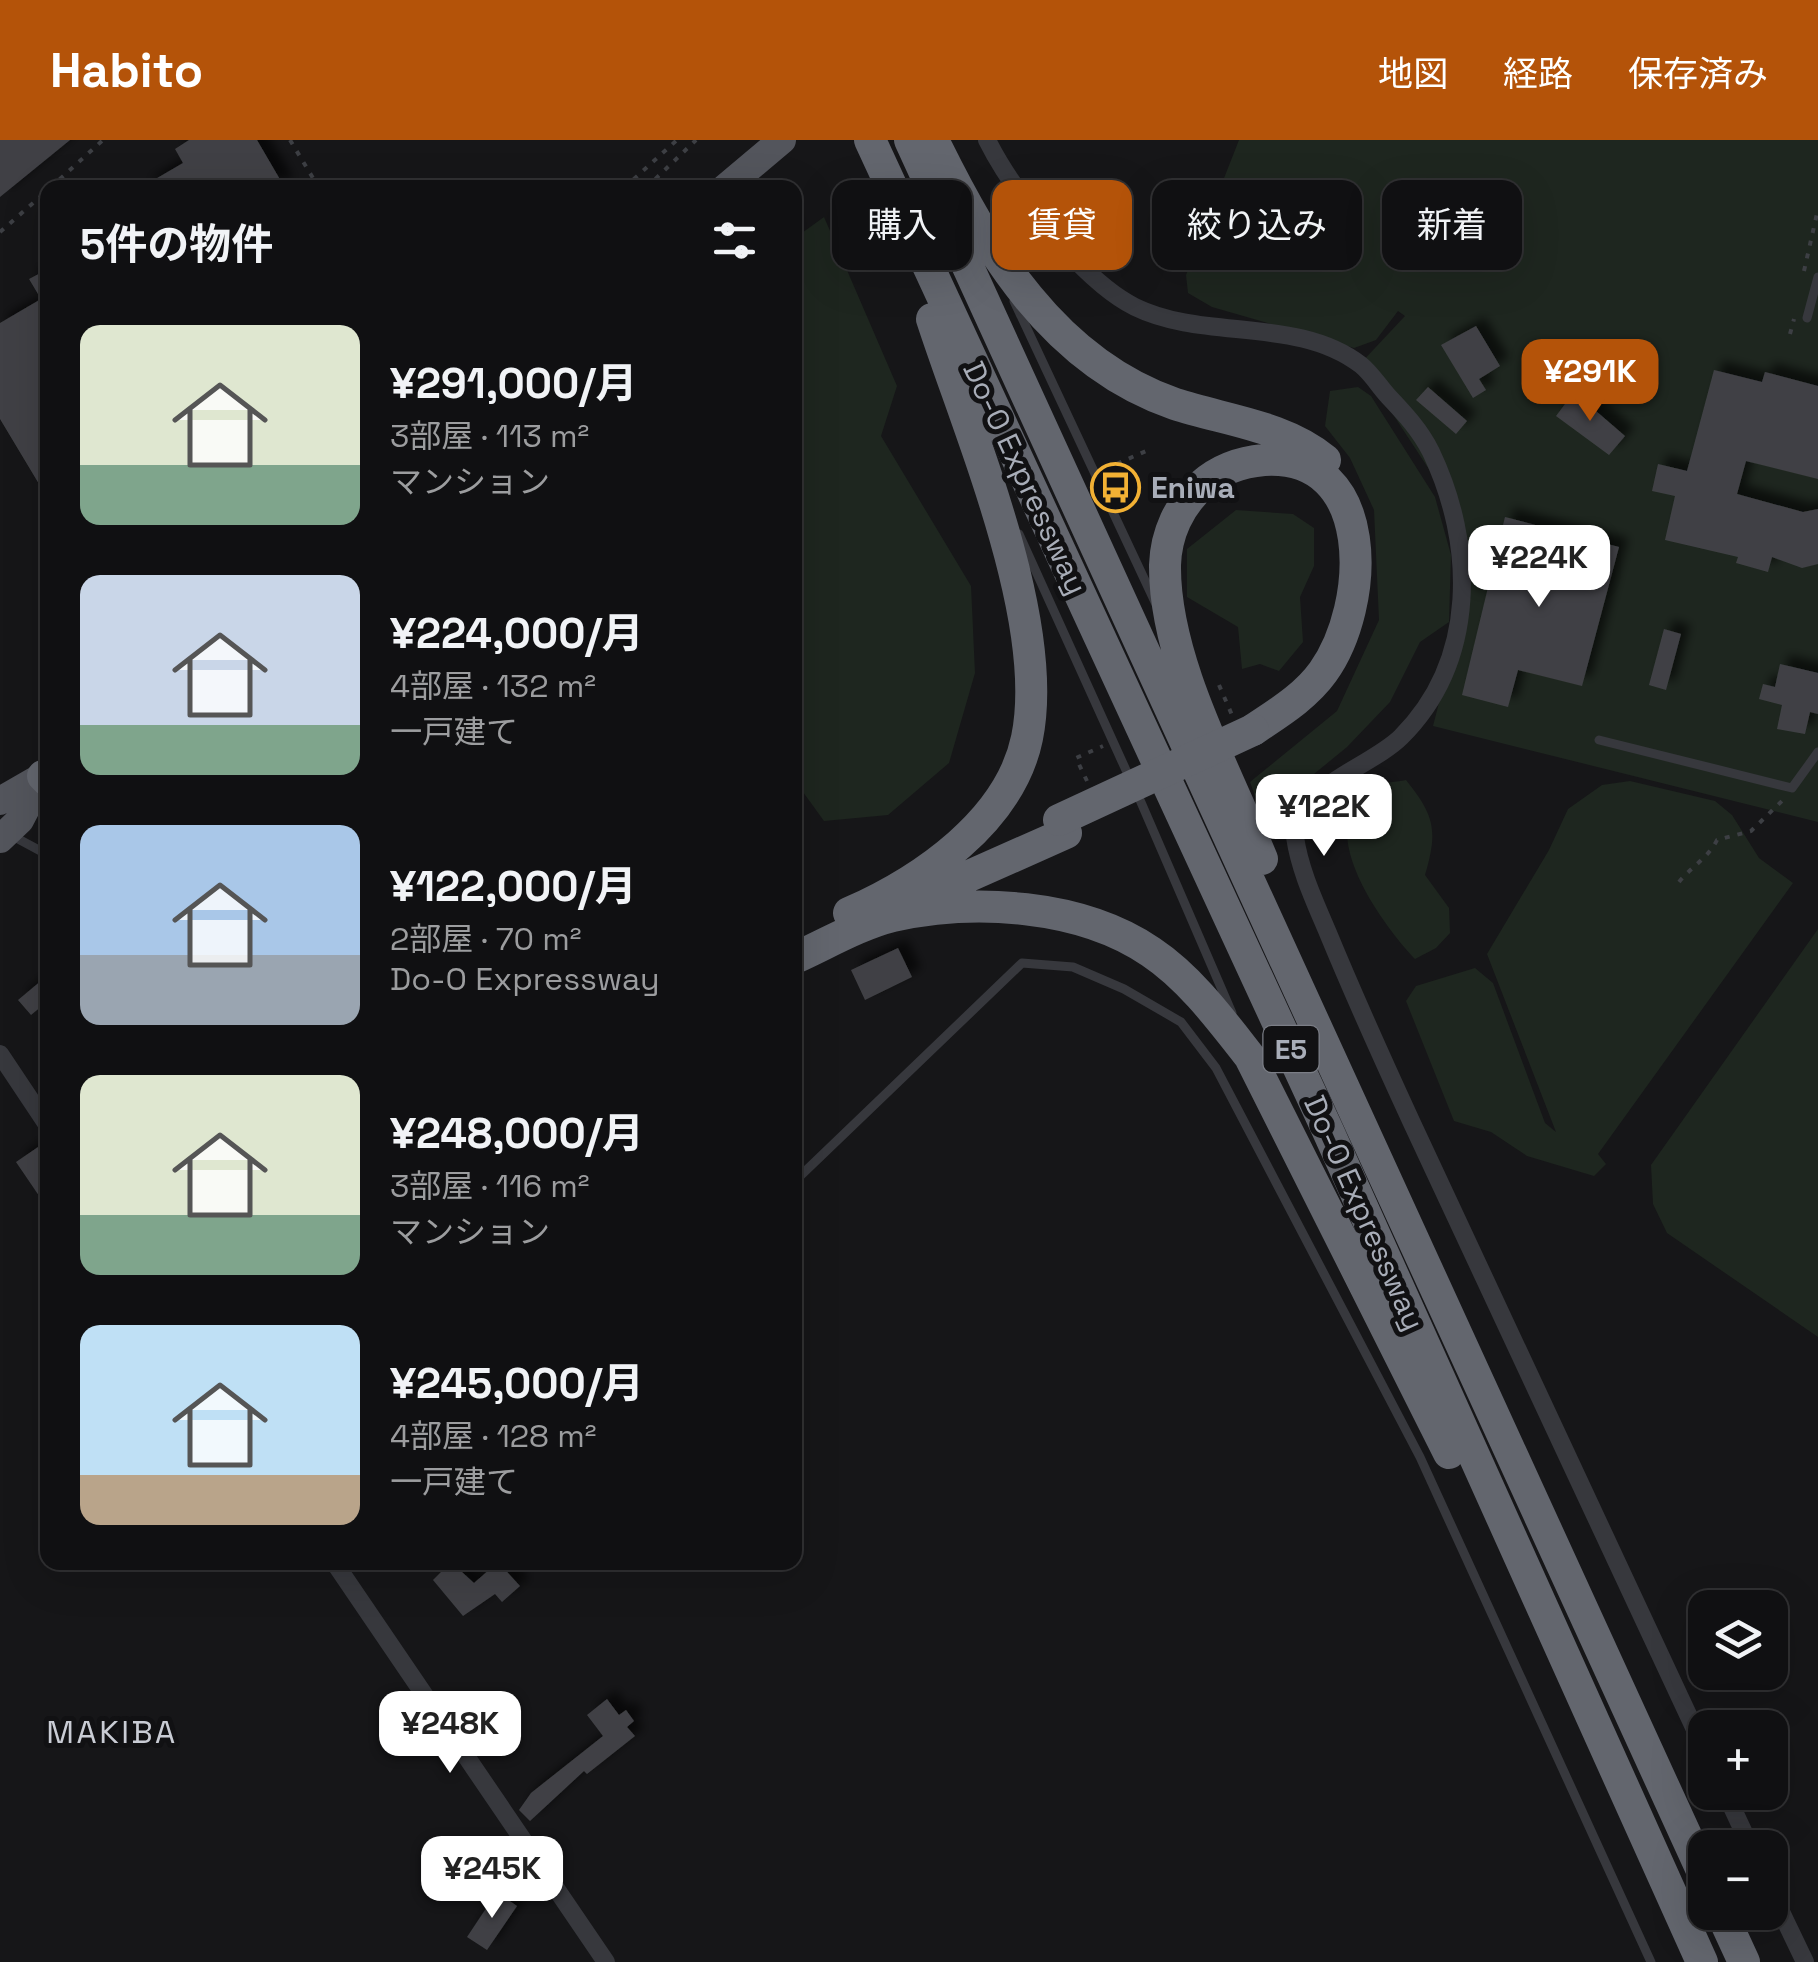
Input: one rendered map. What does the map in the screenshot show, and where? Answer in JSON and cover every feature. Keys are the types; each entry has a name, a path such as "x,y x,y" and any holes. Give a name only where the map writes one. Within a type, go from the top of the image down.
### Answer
{"highway":[{"name":"Do-O Expressway","path":"910,140 1688,1840"},
{"path":"802,954 886,908 1063,827 1324,696 1360,643 1370,609 1373,570 1368,530 1360,504 1340,473 1316,452 1280,435 1174,403 1119,381 1078,349 1016,286 981,231 933,140"},
{"name":"Do-O Expressway","path":"877,154 1328,1131 1702,1962"},
{"path":"877,154 1003,537 1025,628 1031,703 1027,740 995,806 886,908"},
{"path":"1249,732 1290,705 1320,676 1349,626 1356,594 1355,539 1346,512 1320,477 1299,465 1254,461 1210,478 1188,497 1166,552 1167,594 1178,652 1514,1466"},
{"path":"802,935 886,908 1010,905 1078,920 1150,951 1211,1007 1250,1057 1657,1868"},
{"path":"1729,1930 1744,1962"}],"main road":[{"path":"734,180 782,140"},
{"path":"0,801 40,779"},
{"path":"3,836 20,820 40,786"}],"street":[{"path":"987,140 1068,253 1096,282 1135,307 1174,320 1287,337 1322,346 1360,364 1419,430 1430,451 1455,508 1462,561 1464,606 1453,650 1434,693 1406,732 1302,804 1294,830 1302,871 1380,1054 1688,1715"},
{"path":"0,1054 40,1114"},
{"path":"339,1570 606,1962"},
{"path":"1788,1928 1804,1962"}],"lane":[{"path":"981,231 1178,652"},
{"path":"1807,318 1818,277"},
{"path":"955,390 1156,834 1250,1057"},
{"path":"1599,740 1792,788 1818,752"},
{"path":"3,836 40,852"},
{"path":"802,1174 1022,963 1073,967 1124,988 1180,1022 1216,1068 1420,1457 1651,1962"}],"path":[{"path":"58,180 103,140"},
{"path":"290,140 314,180"},
{"path":"633,180 678,140"},
{"path":"654,180 696,140"},
{"path":"0,232 40,196"},
{"path":"1104,470 1146,450"},
{"path":"1219,685 1249,732"},
{"path":"1092,790 1076,758 1104,746"},
{"path":"1679,882 1694,863 1711,853 1717,840 1751,831 1792,788"}],"shaded area":[{"path":"1239,140 1818,140 1818,822 1433,726 1464,606 1455,509 1360,364 1405,316 1398,311 1376,340 1354,348 1212,307 1188,293 1188,270 1362,270 1362,180 1223,180"},
{"path":"824,217 832,236 832,270 847,270 897,386 881,436 971,586 975,673 949,763 888,815 824,821 802,791 802,233"},
{"path":"1358,387 1371,396 1435,497 1451,555 1449,622 1420,642 1390,702 1347,747 1292,792 1257,802 1250,782 1337,711 1379,620 1374,510 1350,458 1325,426 1330,391"},
{"path":"1236,510 1293,514 1314,528 1314,566 1300,597 1303,642 1279,671 1260,664 1242,669 1238,627 1187,597 1187,549"},
{"path":"1406,780 1431,824 1432,847 1425,875 1449,908 1450,933 1436,948 1415,959 1370,898 1349,847 1348,823 1356,802 1375,786"},
{"path":"1630,781 1715,801 1732,815 1759,858 1793,883 1598,1154 1606,1164 1594,1176 1527,1156 1491,1132 1454,1121 1406,1001 1416,986 1475,968 1493,983 1545,1123 1556,1132 1487,954 1549,850 1568,809 1602,785"},
{"path":"1818,929 1818,1337 1667,1233 1653,1204 1651,1165"}],"building":[{"path":"0,140 70,140 0,197"},
{"path":"189,140 257,140 280,180 154,180 183,163 175,149"},
{"path":"40,273 40,297 29,279"},
{"path":"40,300 40,486 0,419 0,323"},
{"path":"1476,326 1500,366 1479,379 1486,390 1473,398 1441,345"},
{"path":"1714,370 1762,382 1765,372 1818,386 1818,479 1746,461 1737,494 1803,512 1818,509 1818,564 1802,568 1772,557 1768,572 1736,563 1738,557 1665,540 1675,496 1652,491 1658,464 1687,471"},
{"path":"1428,387 1467,421 1456,434 1416,400"},
{"path":"1574,392 1625,436 1609,455 1556,416"},
{"path":"1505,517 1619,547 1582,686 1518,670 1508,707 1462,695"},
{"path":"1664,629 1681,634 1666,690 1649,685"},
{"path":"1780,664 1818,673 1818,714 1810,712 1805,734 1777,729 1782,705 1759,699 1763,684 1775,687"},
{"path":"898,948 912,977 865,1000 851,970"},
{"path":"40,982 40,1008 31,1015 18,1000"},
{"path":"40,1146 40,1197 16,1162"},
{"path":"443,1570 460,1570 474,1583 489,1570 505,1570 520,1586 502,1602 495,1594 463,1616 433,1580"},
{"path":"607,1699 619,1715 626,1710 634,1721 627,1727 635,1736 587,1774 584,1771 530,1821 519,1810 531,1793 603,1736 587,1715"},
{"path":"497,1892 517,1906 487,1950 467,1937"}],"place":[{"name":"Eniwa","path":"1116,488"}],"district":[{"name":"MAKIBA","path":"112,1732"}]}
